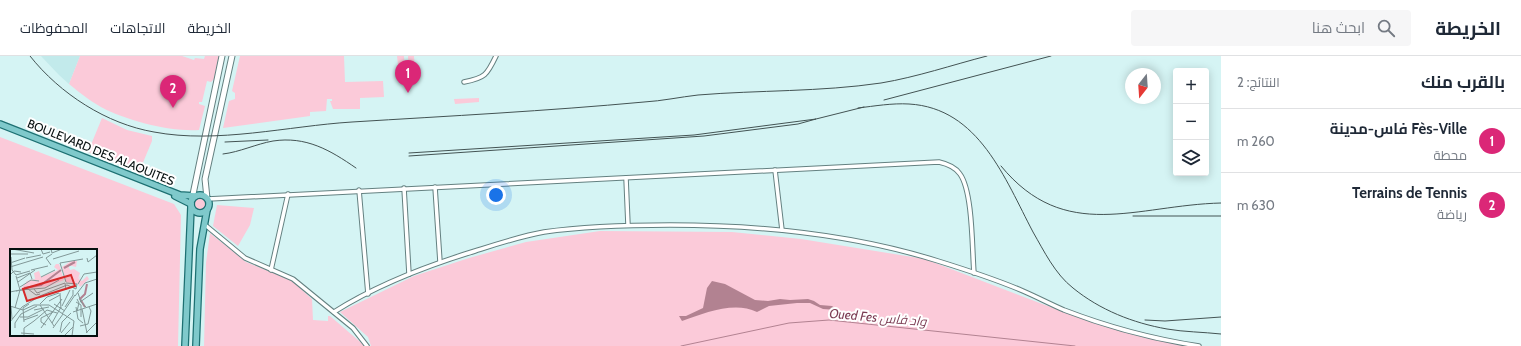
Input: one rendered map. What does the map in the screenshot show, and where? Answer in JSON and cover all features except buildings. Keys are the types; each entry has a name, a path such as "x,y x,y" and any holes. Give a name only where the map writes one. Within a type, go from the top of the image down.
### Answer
{"main road":[{"name":"BOULEVARD DES ALAOUITES","path":"0,124 192,200"},
{"name":"BOULEVARD DES ALAOUITES","path":"0,128 179,198 192,200"},
{"path":"192,200 202,194 208,198 210,204 204,224 199,262 196,346"},
{"path":"192,200 197,213 202,213 207,210"},
{"path":"185,346 192,200"}],"street":[{"path":"192,200 222,56"},
{"path":"232,56 205,179 208,198 932,162 951,166 961,175 966,188 974,273"},
{"path":"464,82 478,79 488,73 496,56"},
{"path":"774,170 782,230"},
{"path":"626,178 628,225"},
{"path":"435,187 440,262"},
{"path":"404,188 409,274"},
{"path":"359,190 368,294"},
{"path":"271,270 288,194"},
{"path":"204,224 246,258 294,279 362,337 367,346"},
{"path":"334,312 409,274 440,262 506,241 543,233 588,227 628,225 715,225 782,230 879,246 936,260 974,273 1096,321 1148,336 1199,346"}],"shaded area":[{"path":"41,56 80,56 69,84 59,75"},
{"path":"80,56 182,56 194,60 195,58 204,59 205,56 219,56 214,79 211,82 207,81 202,102 199,102 199,104 205,106 199,130 176,129 136,121 123,117 97,105 69,84"},
{"path":"240,56 344,56 345,82 383,81 384,97 360,98 360,109 333,109 330,101 332,101 332,99 327,99 326,111 310,112 310,116 223,128 229,101 235,99 235,93 232,91"},
{"path":"397,56 404,56 405,74 399,74"},
{"path":"408,56 414,56 415,73 409,73"},
{"path":"479,98 479,102 455,104 454,99"},
{"path":"102,118 127,130 152,136 152,141 139,172 88,152"},
{"path":"0,137 174,204 181,215 178,346 0,346"},
{"path":"200,197 205,199 207,204 205,209 200,211 195,209 193,204 195,199"},
{"path":"217,205 254,208 250,225 238,246 213,226"},
{"path":"600,231 732,232 801,239 925,259 1045,305 1135,335 1187,346 371,346 368,337 340,312 414,276 469,258 526,242"},
{"path":"210,233 246,262 291,280 312,299 313,320 328,321 328,316 330,316 365,346 204,346 206,263"},
{"path":"712,281 725,284 755,300 768,301 780,299 808,299 820,305 832,306 837,310 823,309 810,303 797,303 769,306 757,312 739,308 720,309 682,321 679,316 686,316 703,308 707,288"}],"waterway":[{"name":"Oued Fes واد فاس","path":"681,346 789,323 829,320 1075,346"}],"railway":[{"path":"30,56 55,83 70,95 119,122 154,132 203,136 253,133 352,122 658,101 698,95 858,86 908,78 987,56"},
{"path":"884,100 1051,56"},
{"path":"858,108 890,104 909,104 933,108 954,118 972,132 987,150 1012,190 1050,262 1073,288 1094,303 1129,319 1173,330 1221,334"},
{"path":"816,119 864,107"},
{"path":"409,153 694,135 816,119 798,124 704,136 409,156"},
{"path":"225,142 268,140"},
{"path":"223,154 236,152 273,141 296,141 327,150 356,168"},
{"path":"1001,166 1025,190 1050,205 1076,213 1131,213 1190,205 1221,203"},
{"path":"1133,216 1221,216"},
{"path":"1145,320 1165,321 1221,317"}],"place":[{"name":"Fès-Ville فاس-مدينة","path":"408,93"},
{"name":"Terrains de Tennis","path":"173,108"}]}
